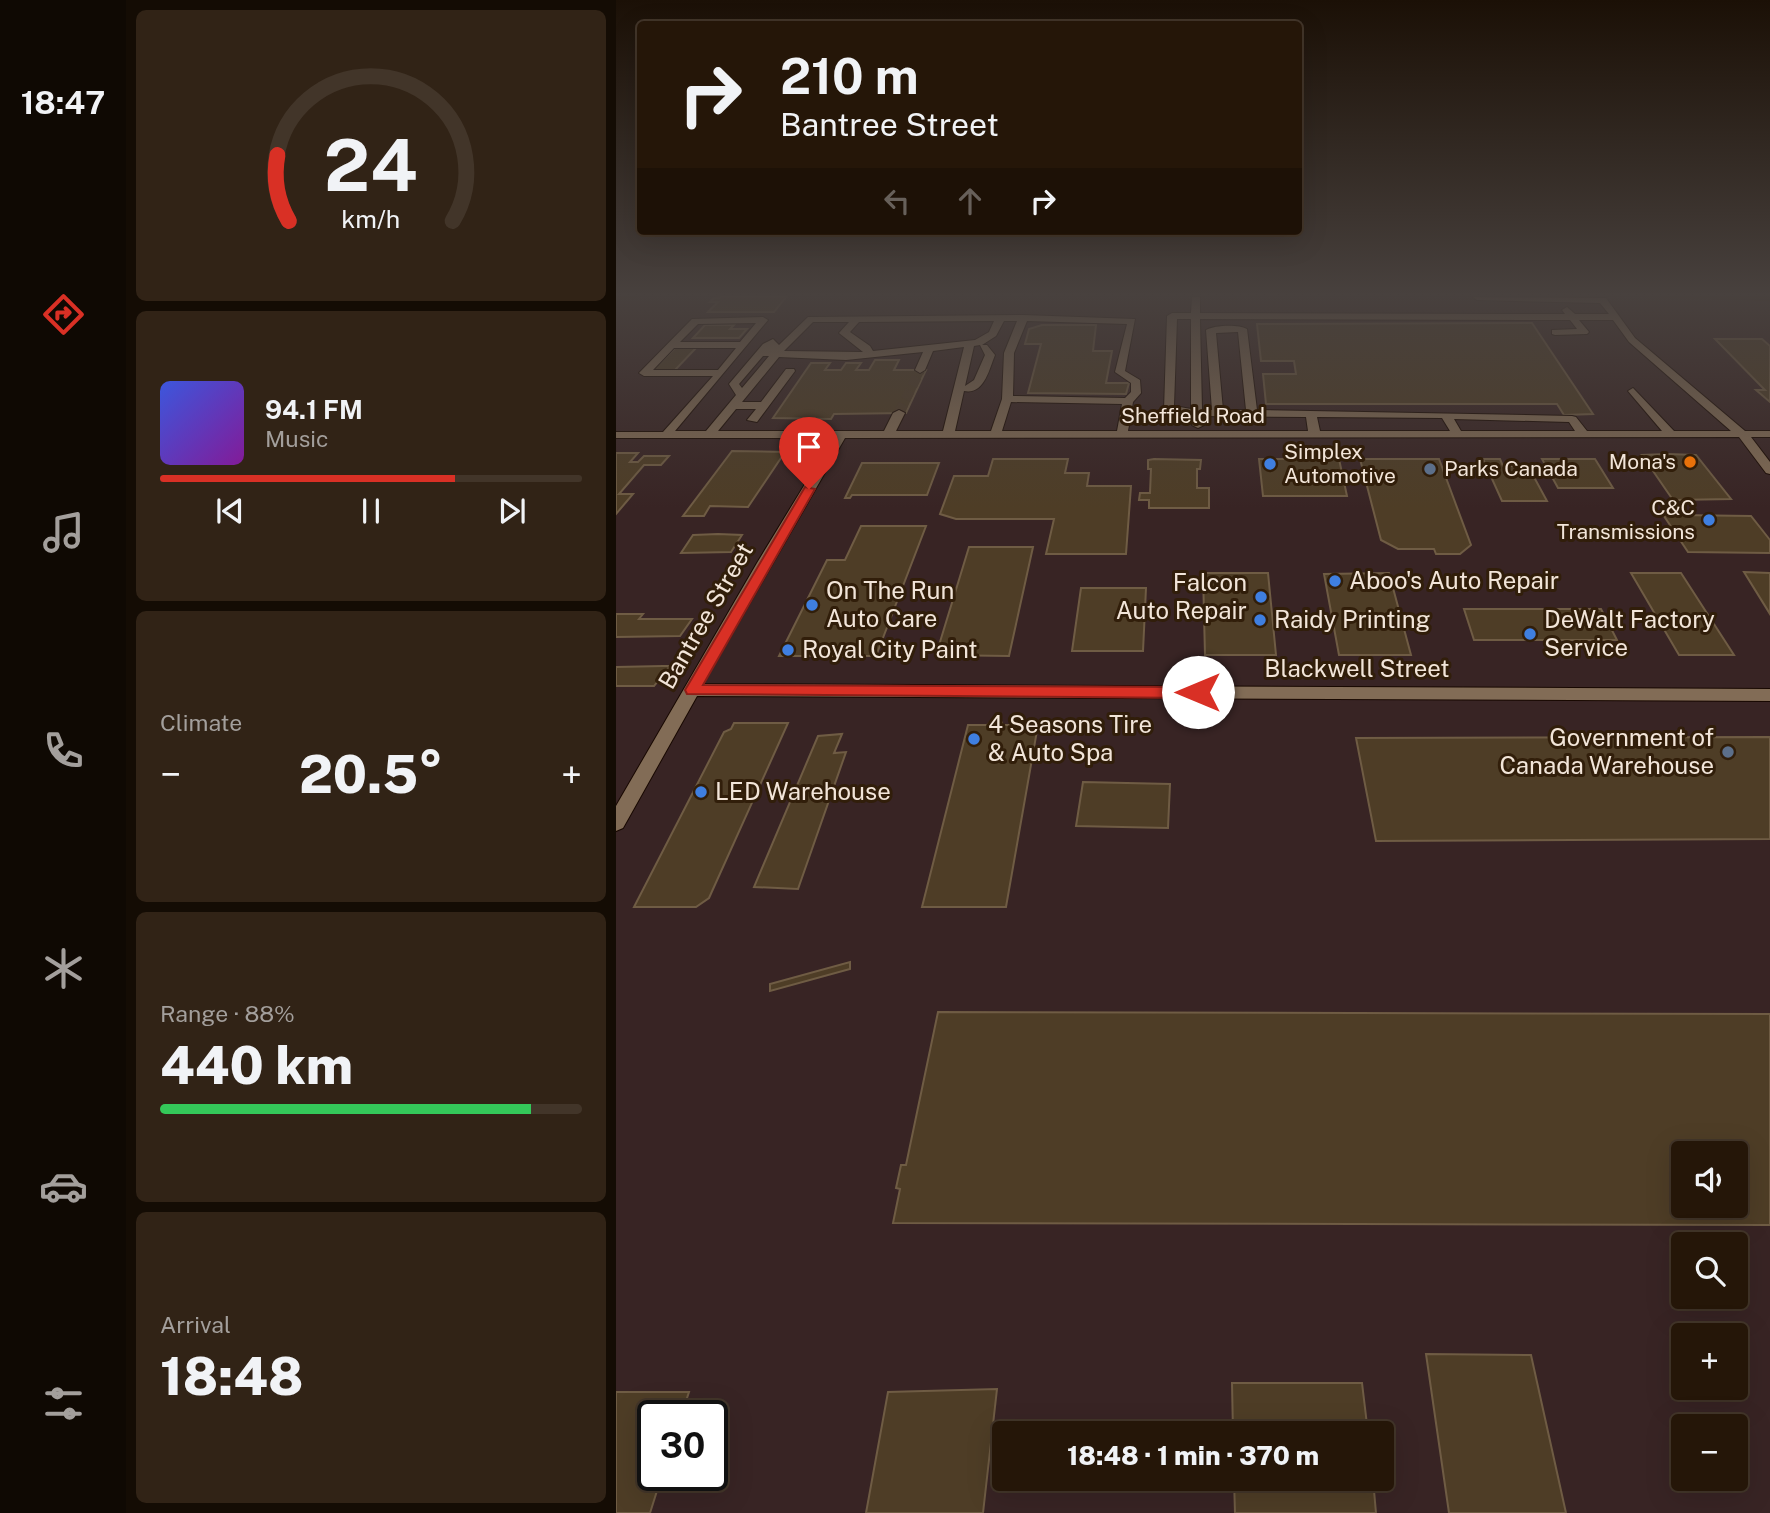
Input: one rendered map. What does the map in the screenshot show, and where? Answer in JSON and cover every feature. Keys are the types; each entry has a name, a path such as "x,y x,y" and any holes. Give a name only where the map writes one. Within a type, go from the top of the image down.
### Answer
{"street":[{"path":"649,368 644,373 721,373"},
{"path":"666,435 725,368"},
{"path":"739,392 734,384 748,368"},
{"path":"709,435 733,406 739,392 763,368"},
{"path":"948,435 955,400 968,368"},
{"path":"955,400 968,389 972,368"},
{"path":"995,435 1007,399 1008,368"},
{"path":"1121,368 1120,372 1136,382 1136,393 1128,401 1122,435"},
{"path":"1170,368 1168,408 1197,413 1572,419 1584,435"},
{"path":"1196,368 1199,435"},
{"path":"1215,368 1219,413"},
{"path":"1247,368 1252,413"},
{"path":"1664,368 1742,434 1770,470"},
{"path":"753,420 790,371"},
{"path":"1633,391 1672,435"},
{"path":"1007,399 1128,401"},
{"path":"733,406 764,405"},
{"path":"888,435 899,413"},
{"path":"1311,414 1315,436"},
{"path":"1446,415 1458,435"},
{"name":"Sheffield Road","path":"616,435 1770,434"},
{"name":"Bantree Street","path":"616,822 764,563 841,435"},
{"name":"Blackwell Street","path":"692,690 1770,695"}],"shaded area":[{"path":"616,368 1770,368 1770,1513 616,1513"}],"building":[{"path":"655,368 677,368 675,370 653,370"},
{"path":"808,368 869,370 870,368 895,368 894,370 926,370 906,413 834,414 831,419 773,418"},
{"path":"1035,368 1109,368 1106,383 1129,383 1126,394 1028,393"},
{"path":"1295,368 1562,368 1593,414 1564,415 1557,404 1266,404 1263,374 1296,374"},
{"path":"1743,368 1770,368 1770,402 1756,390 1765,390"},
{"path":"732,451 785,452 748,507 710,506 704,516 683,516"},
{"path":"616,453 638,453 630,462 638,462 644,456 669,456 661,465 644,465 619,494 633,494 616,514"},
{"path":"1642,455 1696,455 1731,499 1673,500"},
{"path":"993,459 1068,459 1065,473 1089,473 1087,486 1131,486 1126,554 1046,554 1054,519 956,519 940,514 954,476 988,476"},
{"path":"1259,459 1339,459 1347,496 1263,496"},
{"path":"1360,459 1439,459 1471,545 1460,554 1436,554 1434,549 1398,549 1381,540"},
{"path":"1483,459 1500,459 1503,466 1528,466 1547,501 1502,501"},
{"path":"1542,459 1595,459 1613,488 1558,488 1552,477 1535,477 1534,475 1551,475"},
{"path":"1148,460 1201,460 1200,469 1197,469 1197,488 1209,488 1209,508 1149,508 1149,500 1139,500 1140,493 1150,493 1151,469 1148,469"},
{"path":"862,463 939,463 927,495 852,495 845,498"},
{"path":"1664,516 1751,516 1770,540 1770,553 1688,552"},
{"path":"861,526 926,526 876,656 779,656 827,560 845,560"},
{"path":"693,535 742,535 731,552 681,553"},
{"path":"969,547 1033,547 1009,656 936,655"},
{"path":"1744,572 1770,573 1770,614"},
{"path":"1203,573 1268,573 1276,655 1205,655"},
{"path":"1389,573 1411,655 1339,655 1324,574"},
{"path":"1631,573 1681,573 1734,655 1679,655"},
{"path":"1081,588 1146,588 1143,651 1072,651"},
{"path":"1464,609 1601,609 1617,640 1474,640"},
{"path":"616,614 643,614 639,619 692,619 680,636 616,637"},
{"path":"670,666 654,686 616,686 616,667"},
{"path":"991,721 1001,721 1003,725 1012,725 1012,728 1038,725 1006,907 922,907 968,725 987,725"},
{"path":"734,723 788,723 709,898 696,907 634,907 724,732 731,729"},
{"path":"842,734 834,753 846,752 798,889 754,887 818,736"},
{"path":"1770,737 1770,839 1376,841 1356,738"},
{"path":"1083,782 1170,784 1168,828 1076,826"},
{"path":"850,962 850,969 770,991 770,984"},
{"path":"938,1012 1770,1014 1770,1225 893,1223 900,1189 896,1188 901,1165 906,1165"},
{"path":"1426,1354 1531,1355 1566,1513 1449,1513"},
{"path":"1232,1383 1362,1383 1367,1421 1233,1421"},
{"path":"997,1389 983,1513 866,1513 888,1392"},
{"path":"616,1392 689,1392 686,1400 637,1400 637,1491 657,1491 650,1513 616,1513"},
{"path":"1234,1491 1374,1491 1376,1513 1235,1513"}],"tunnel":[{"path":"899,413 920,370"}],"place":[{"name":"Mona's","path":"1690,462"},
{"name":"Simplex Automotive","path":"1270,464"},
{"name":"Parks Canada","path":"1430,469"},
{"name":"C&C Transmissions","path":"1709,520"},
{"name":"Aboo's Auto Repair","path":"1335,581"},
{"name":"Falcon Auto Repair","path":"1261,597"},
{"name":"On The Run Auto Care","path":"812,605"},
{"name":"Raidy Printing","path":"1260,620"},
{"name":"DeWalt Factory Service","path":"1530,634"},
{"name":"Royal City Paint","path":"788,650"},
{"name":"4 Seasons Tire & Auto Spa","path":"974,739"},
{"name":"Government of Canada Warehouse","path":"1728,752"},
{"name":"LED Warehouse","path":"701,792"}],"route":[{"path":"809,489 692,690 1198,692"}]}
